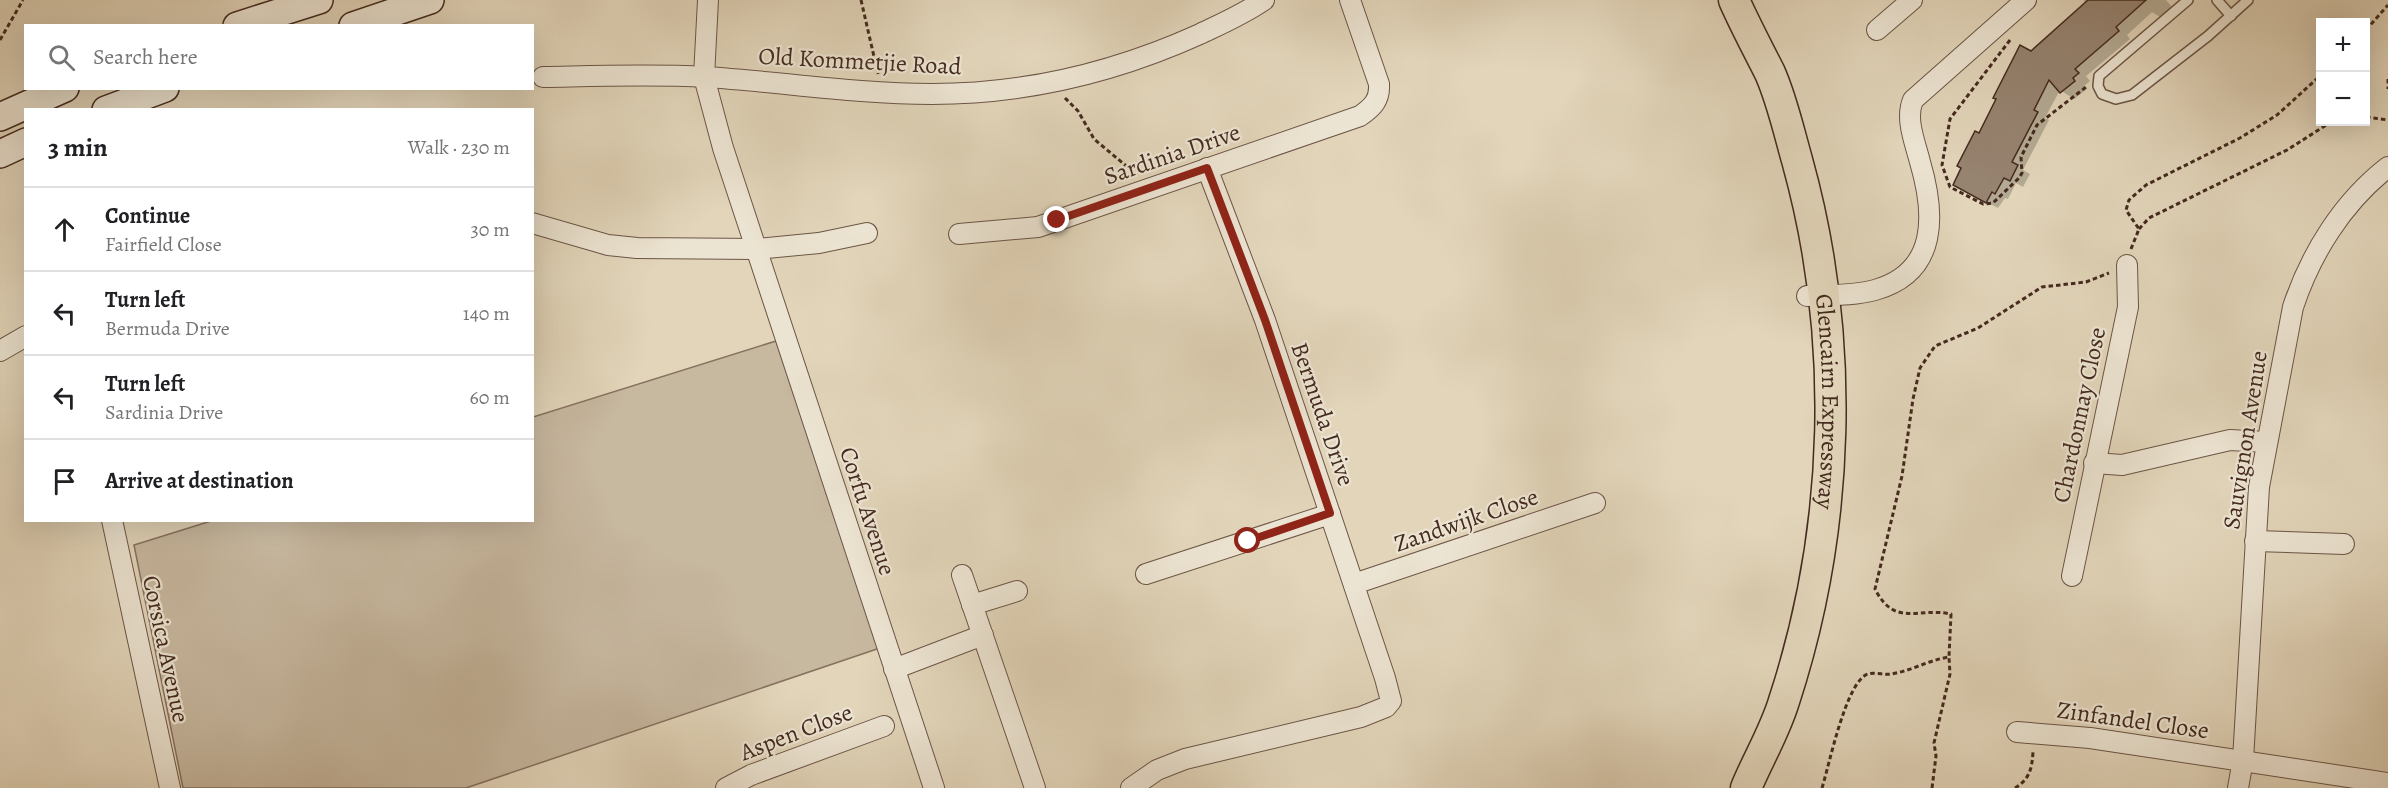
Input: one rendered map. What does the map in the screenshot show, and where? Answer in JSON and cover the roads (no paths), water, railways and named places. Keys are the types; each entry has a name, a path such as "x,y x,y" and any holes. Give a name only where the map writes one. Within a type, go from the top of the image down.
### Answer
{"main road":[{"path":"243,24 319,0"},
{"path":"359,24 430,0"},
{"name":"Glencairn Expressway","path":"1734,0 1755,48 1815,296 1830,368 1828,479 1817,567 1801,643 1784,703 1746,788"},
{"path":"0,117 61,90"},
{"path":"111,108 160,90"},
{"path":"0,154 24,143"},
{"name":"Glencairn Expressway","path":"1759,756 1795,595 1806,516 1815,296"}],"street":[{"name":"Corfu Avenue","path":"708,0 704,77 723,148 934,788"},
{"name":"Old Kommetjie Road","path":"543,77 704,77 883,93 968,93 1047,84 1167,49 1264,0"},
{"name":"Sardinia Drive","path":"959,234 1038,227 1360,116 1374,105 1378,97 1379,84 1350,0"},
{"path":"1877,30 1912,0"},
{"path":"1815,296 1865,292 1884,287 1905,273 1920,256 1928,239 1931,211 1911,130 1910,112 1913,100 2025,0"},
{"name":"Sauvignon Avenue","path":"2238,788 2243,760 2255,541 2266,442 2293,307 2304,279 2325,240 2349,203 2388,167"},
{"name":"Bermuda Drive","path":"1131,788 1157,770 1185,759 1246,742 1314,730 1386,707 1391,697 1265,320 1207,168"},
{"path":"534,224 619,247 757,249 819,243 867,233"},
{"name":"Chardonnay Close","path":"2072,576 2128,307 2127,265"},
{"path":"0,351 24,337"},
{"path":"2094,463 2122,465 2230,440 2266,442"},
{"name":"Zandwijk Close","path":"1354,584 1595,503"},
{"path":"1146,574 1330,513"},
{"name":"Corsica Avenue","path":"112,522 171,788"},
{"path":"2255,541 2344,544"},
{"path":"962,575 1035,788"},
{"path":"972,604 1017,591"},
{"path":"894,669 983,635"},
{"name":"Aspen Close","path":"726,788 751,775 884,726"},
{"name":"Zinfandel Close","path":"2026,732 2243,760 2388,783"}],"lane":[{"path":"2188,0 2099,76 2098,86 2102,94 2116,99 2132,95 2248,0"},
{"path":"2217,0 2231,16"}]}
